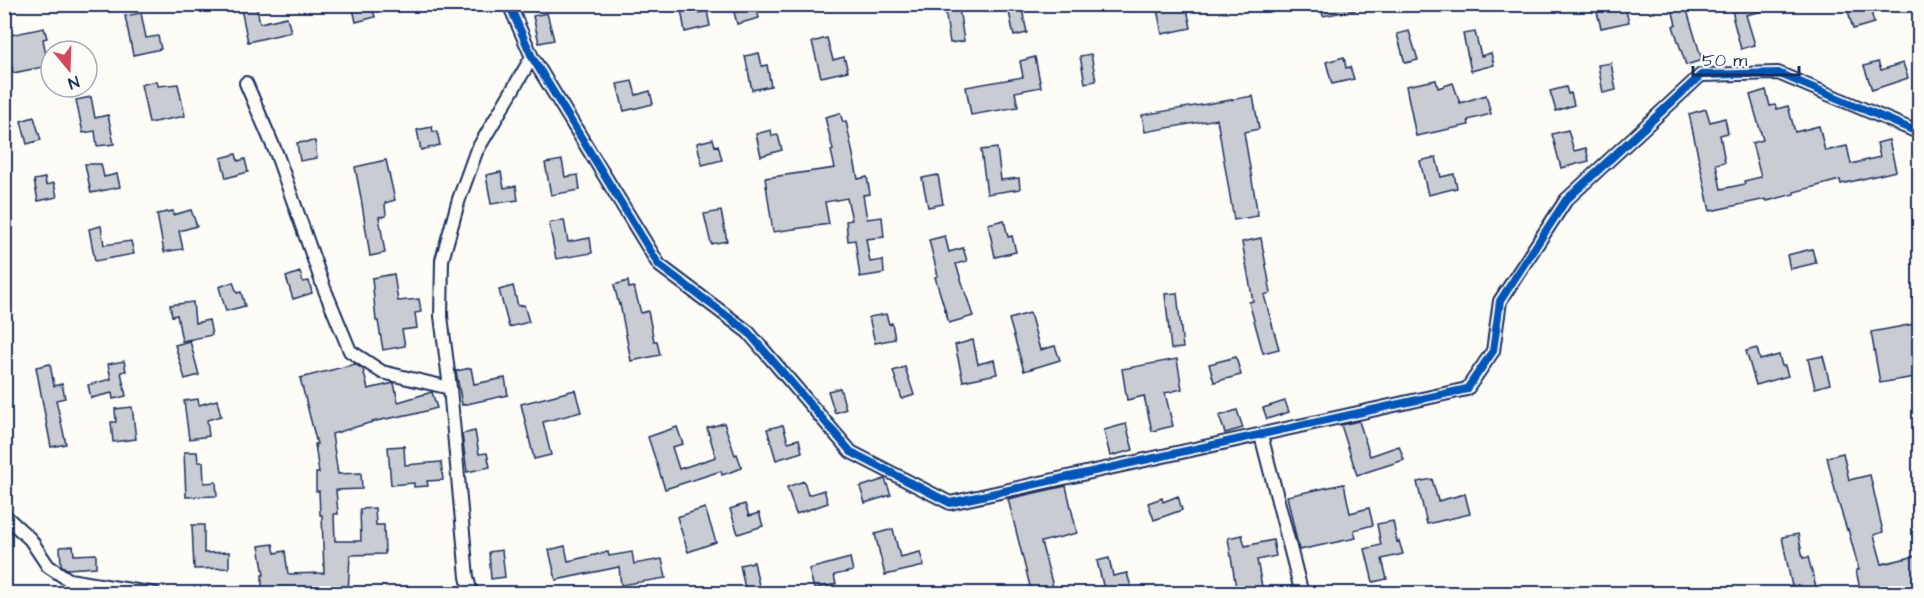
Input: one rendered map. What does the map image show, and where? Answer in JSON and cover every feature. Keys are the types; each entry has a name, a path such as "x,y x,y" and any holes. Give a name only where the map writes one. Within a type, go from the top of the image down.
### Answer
{"street":[{"path":"508,4 532,57 659,265 748,332 850,452 951,503 1467,389 1493,351 1500,301 1566,200 1701,75 1778,74 1920,133"},
{"path":"471,594 467,577 450,388 441,316 442,260 459,199 476,152 532,57"},
{"path":"246,83 277,155 324,288 350,351 382,372 450,388"},
{"path":"1261,435 1302,594"},
{"path":"4,515 30,539 48,566 69,580 150,593"}],"building":[{"path":"240,4 256,4 260,23 287,17 291,32 248,42"},
{"path":"352,4 372,6 375,17 356,22"},
{"path":"680,4 696,4 697,13 707,11 710,26 685,32"},
{"path":"732,4 756,6 759,18 737,24"},
{"path":"1021,4 1027,33 1014,36 1008,7"},
{"path":"1156,4 1186,4 1191,28 1162,34"},
{"path":"1320,4 1354,4 1355,10 1323,16"},
{"path":"1595,4 1611,4 1612,10 1625,7 1629,22 1601,28"},
{"path":"1671,4 1685,4 1702,60 1686,65 1673,26 1676,25"},
{"path":"1731,4 1771,4 1771,9 1746,15 1755,45 1741,49"},
{"path":"1846,4 1862,4 1863,9 1870,7 1874,23 1853,29"},
{"path":"959,8 964,41 950,43 945,10"},
{"path":"141,13 146,38 158,36 161,49 133,55 125,16"},
{"path":"547,13 554,40 539,43 533,16"},
{"path":"44,28 47,38 39,39 39,68 13,73 5,36"},
{"path":"1409,31 1418,60 1405,63 1397,34"},
{"path":"1475,32 1481,56 1491,53 1494,65 1471,71 1463,34"},
{"path":"827,38 833,60 844,57 848,71 821,77 812,42"},
{"path":"759,53 762,66 767,65 771,86 752,90 745,56"},
{"path":"1091,54 1096,81 1085,83 1080,56"},
{"path":"1035,57 1041,87 1015,92 1018,107 971,115 966,87 1023,77 1020,61"},
{"path":"1344,57 1346,68 1350,67 1354,79 1332,84 1326,62"},
{"path":"1878,62 1881,70 1903,63 1908,78 1872,90 1864,66"},
{"path":"1611,63 1616,90 1603,93 1598,65"},
{"path":"1436,80 1438,88 1453,83 1460,103 1486,95 1491,114 1468,120 1469,125 1416,136 1406,86"},
{"path":"157,81 158,86 178,84 185,116 149,123 141,84"},
{"path":"632,81 636,95 650,91 653,104 624,111 617,84"},
{"path":"1566,87 1568,94 1571,93 1574,105 1556,111 1550,91"},
{"path":"1766,90 1770,106 1775,105 1777,109 1788,106 1795,132 1819,126 1825,151 1847,146 1851,164 1880,157 1877,143 1889,140 1896,171 1841,184 1840,180 1767,201 1766,199 1710,211 1689,114 1706,109 1710,122 1725,118 1728,133 1720,135 1725,162 1716,164 1721,189 1745,184 1744,181 1761,177 1752,143 1763,140 1750,95"},
{"path":"1253,96 1259,129 1244,132 1258,216 1234,220 1217,119 1145,132 1142,115"},
{"path":"91,99 95,118 108,115 114,144 97,146 95,131 83,133 76,100"},
{"path":"840,113 843,122 846,121 858,179 867,177 870,194 863,195 867,219 882,217 884,237 866,239 870,262 883,260 884,273 860,277 855,240 848,241 846,221 852,220 847,198 825,202 829,224 773,232 765,178 835,168 825,117"},
{"path":"34,117 41,140 27,144 21,121"},
{"path":"432,127 433,132 437,131 440,145 421,150 417,130"},
{"path":"771,130 772,136 778,135 782,150 761,156 756,134"},
{"path":"1568,130 1574,151 1586,148 1589,161 1561,168 1552,134"},
{"path":"713,139 715,146 718,145 722,160 702,165 697,143"},
{"path":"315,141 317,158 300,161 297,143"},
{"path":"997,148 1001,180 1019,178 1020,189 987,194 981,150"},
{"path":"236,154 238,161 245,159 248,172 226,178 221,158"},
{"path":"1436,157 1441,177 1454,174 1457,188 1428,195 1420,161"},
{"path":"386,160 395,200 385,203 386,216 379,217 385,253 370,256 355,167"},
{"path":"562,160 565,177 578,175 580,190 551,195 545,163"},
{"path":"85,164 101,164 104,177 117,174 120,187 91,193"},
{"path":"501,172 504,188 516,186 518,200 491,204 486,175"},
{"path":"938,175 943,204 928,207 922,178"},
{"path":"45,178 46,185 54,183 57,197 38,201 34,180"},
{"path":"191,210 197,226 179,231 183,249 164,252 157,214 173,211 173,215"},
{"path":"721,211 727,241 711,244 704,214"},
{"path":"564,220 568,242 590,238 592,253 556,259 549,223"},
{"path":"1004,220 1008,237 1012,236 1016,252 995,257 988,224"},
{"path":"101,226 104,245 131,241 134,254 95,261 89,229"},
{"path":"945,236 949,252 963,248 967,261 956,264 973,316 949,323 935,277 938,276 929,240"},
{"path":"1261,238 1271,293 1264,295 1279,349 1263,353 1249,302 1253,301 1242,242"},
{"path":"1812,249 1816,263 1790,269 1787,255"},
{"path":"300,272 303,282 309,281 312,293 293,299 286,277"},
{"path":"394,274 398,301 419,299 421,312 415,313 417,328 402,330 405,346 383,350 378,321 376,321 372,278"},
{"path":"628,281 629,288 634,287 641,313 648,311 654,341 657,341 660,355 631,361 614,285"},
{"path":"233,282 237,293 241,292 245,306 226,311 219,287"},
{"path":"513,286 518,306 524,305 529,322 509,327 499,290"},
{"path":"1177,293 1183,348 1171,349 1165,294"},
{"path":"193,302 195,323 209,320 212,335 182,341 177,315 172,316 170,305"},
{"path":"1030,313 1040,350 1055,346 1060,360 1024,371 1009,319"},
{"path":"886,314 889,324 892,323 895,339 875,343 869,317"},
{"path":"1920,323 1920,376 1880,383 1871,332"},
{"path":"973,340 978,364 994,360 997,374 963,381 955,345"},
{"path":"190,341 199,375 185,379 175,345"},
{"path":"1757,348 1760,360 1779,355 1788,376 1756,385 1746,351"},
{"path":"1823,356 1830,384 1815,388 1808,359"},
{"path":"1236,357 1241,375 1214,382 1209,364"},
{"path":"1177,359 1182,389 1165,393 1173,426 1152,431 1144,396 1127,400 1122,369"},
{"path":"124,361 126,371 121,372 126,396 113,399 112,393 91,398 88,385 111,379 108,364"},
{"path":"50,364 54,386 62,384 65,398 56,400 66,444 51,447 36,367"},
{"path":"355,364 363,369 368,389 394,383 398,402 432,392 437,408 376,421 332,434 338,474 361,473 362,489 336,490 338,514 334,514 335,541 361,541 360,509 375,508 376,525 384,525 385,554 350,555 348,594 262,594 262,575 264,575 259,546 273,544 275,553 285,551 288,574 324,573 322,515 320,515 319,491 316,491 316,473 319,473 315,444 317,444 300,378"},
{"path":"905,367 914,395 902,399 893,371"},
{"path":"471,368 474,384 505,378 508,395 462,405 456,371"},
{"path":"840,388 846,409 835,413 828,391"},
{"path":"575,390 581,412 543,422 551,455 534,459 521,404"},
{"path":"198,399 199,405 217,400 221,416 207,420 209,436 189,439 184,401"},
{"path":"1285,401 1289,412 1267,419 1263,408"},
{"path":"132,407 136,439 113,442 111,422 116,422 115,409"},
{"path":"1237,410 1243,428 1225,433 1219,416"},
{"path":"1359,421 1370,456 1399,446 1404,460 1357,475 1341,425"},
{"path":"724,423 742,468 722,475 721,471 665,489 648,437 677,427 683,444 672,447 679,469 716,457 707,428"},
{"path":"1126,424 1133,450 1110,456 1104,430"},
{"path":"783,425 788,442 799,439 802,452 776,460 767,429"},
{"path":"475,431 479,454 487,453 490,467 467,472 462,434"},
{"path":"404,446 405,465 441,462 443,480 427,481 428,486 414,487 414,483 391,485 388,447"},
{"path":"184,452 197,452 198,462 203,462 204,483 216,482 217,496 186,497"},
{"path":"1843,453 1849,480 1870,475 1883,532 1874,535 1882,564 1920,555 1920,594 1861,594 1856,570 1859,570 1827,457"},
{"path":"885,479 891,495 865,503 860,487"},
{"path":"1432,479 1438,501 1465,494 1470,514 1427,524 1417,482"},
{"path":"804,481 808,495 824,490 828,503 796,514 787,487"},
{"path":"1344,484 1350,513 1369,508 1373,525 1354,530 1356,538 1299,550 1287,496"},
{"path":"1066,486 1077,533 1041,542 1055,594 1032,594 1008,499"},
{"path":"1178,496 1182,510 1154,520 1148,503 1162,498 1163,502"},
{"path":"745,504 749,516 759,513 763,526 738,534 730,509"},
{"path":"705,508 716,542 688,552 677,517"},
{"path":"1393,521 1397,542 1399,541 1403,554 1382,559 1387,579 1373,582 1365,549 1381,545 1377,524"},
{"path":"192,525 204,525 204,553 229,552 229,568 194,569"},
{"path":"893,529 900,557 920,552 924,566 885,575 875,534"},
{"path":"1798,534 1803,558 1808,557 1817,591 1810,594 1795,594 1782,537"},
{"path":"1242,535 1245,546 1273,540 1276,556 1257,560 1263,592 1237,594 1228,538"},
{"path":"73,546 74,555 96,554 96,567 67,569 61,565 60,547"},
{"path":"565,546 568,561 608,552 609,556 632,552 634,564 662,559 666,578 621,585 619,567 556,580 549,550"},
{"path":"502,550 505,577 491,579 489,552"},
{"path":"850,558 853,571 834,575 836,584 814,589 809,569"},
{"path":"1109,558 1113,576 1127,573 1131,587 1105,593 1097,561"},
{"path":"754,562 760,590 746,593 740,565"}],"cycle path":[{"path":"509,4 532,57 659,265 748,332 851,452 950,503 1467,389 1493,351 1500,301 1566,200 1701,75 1778,73 1920,133"}]}
